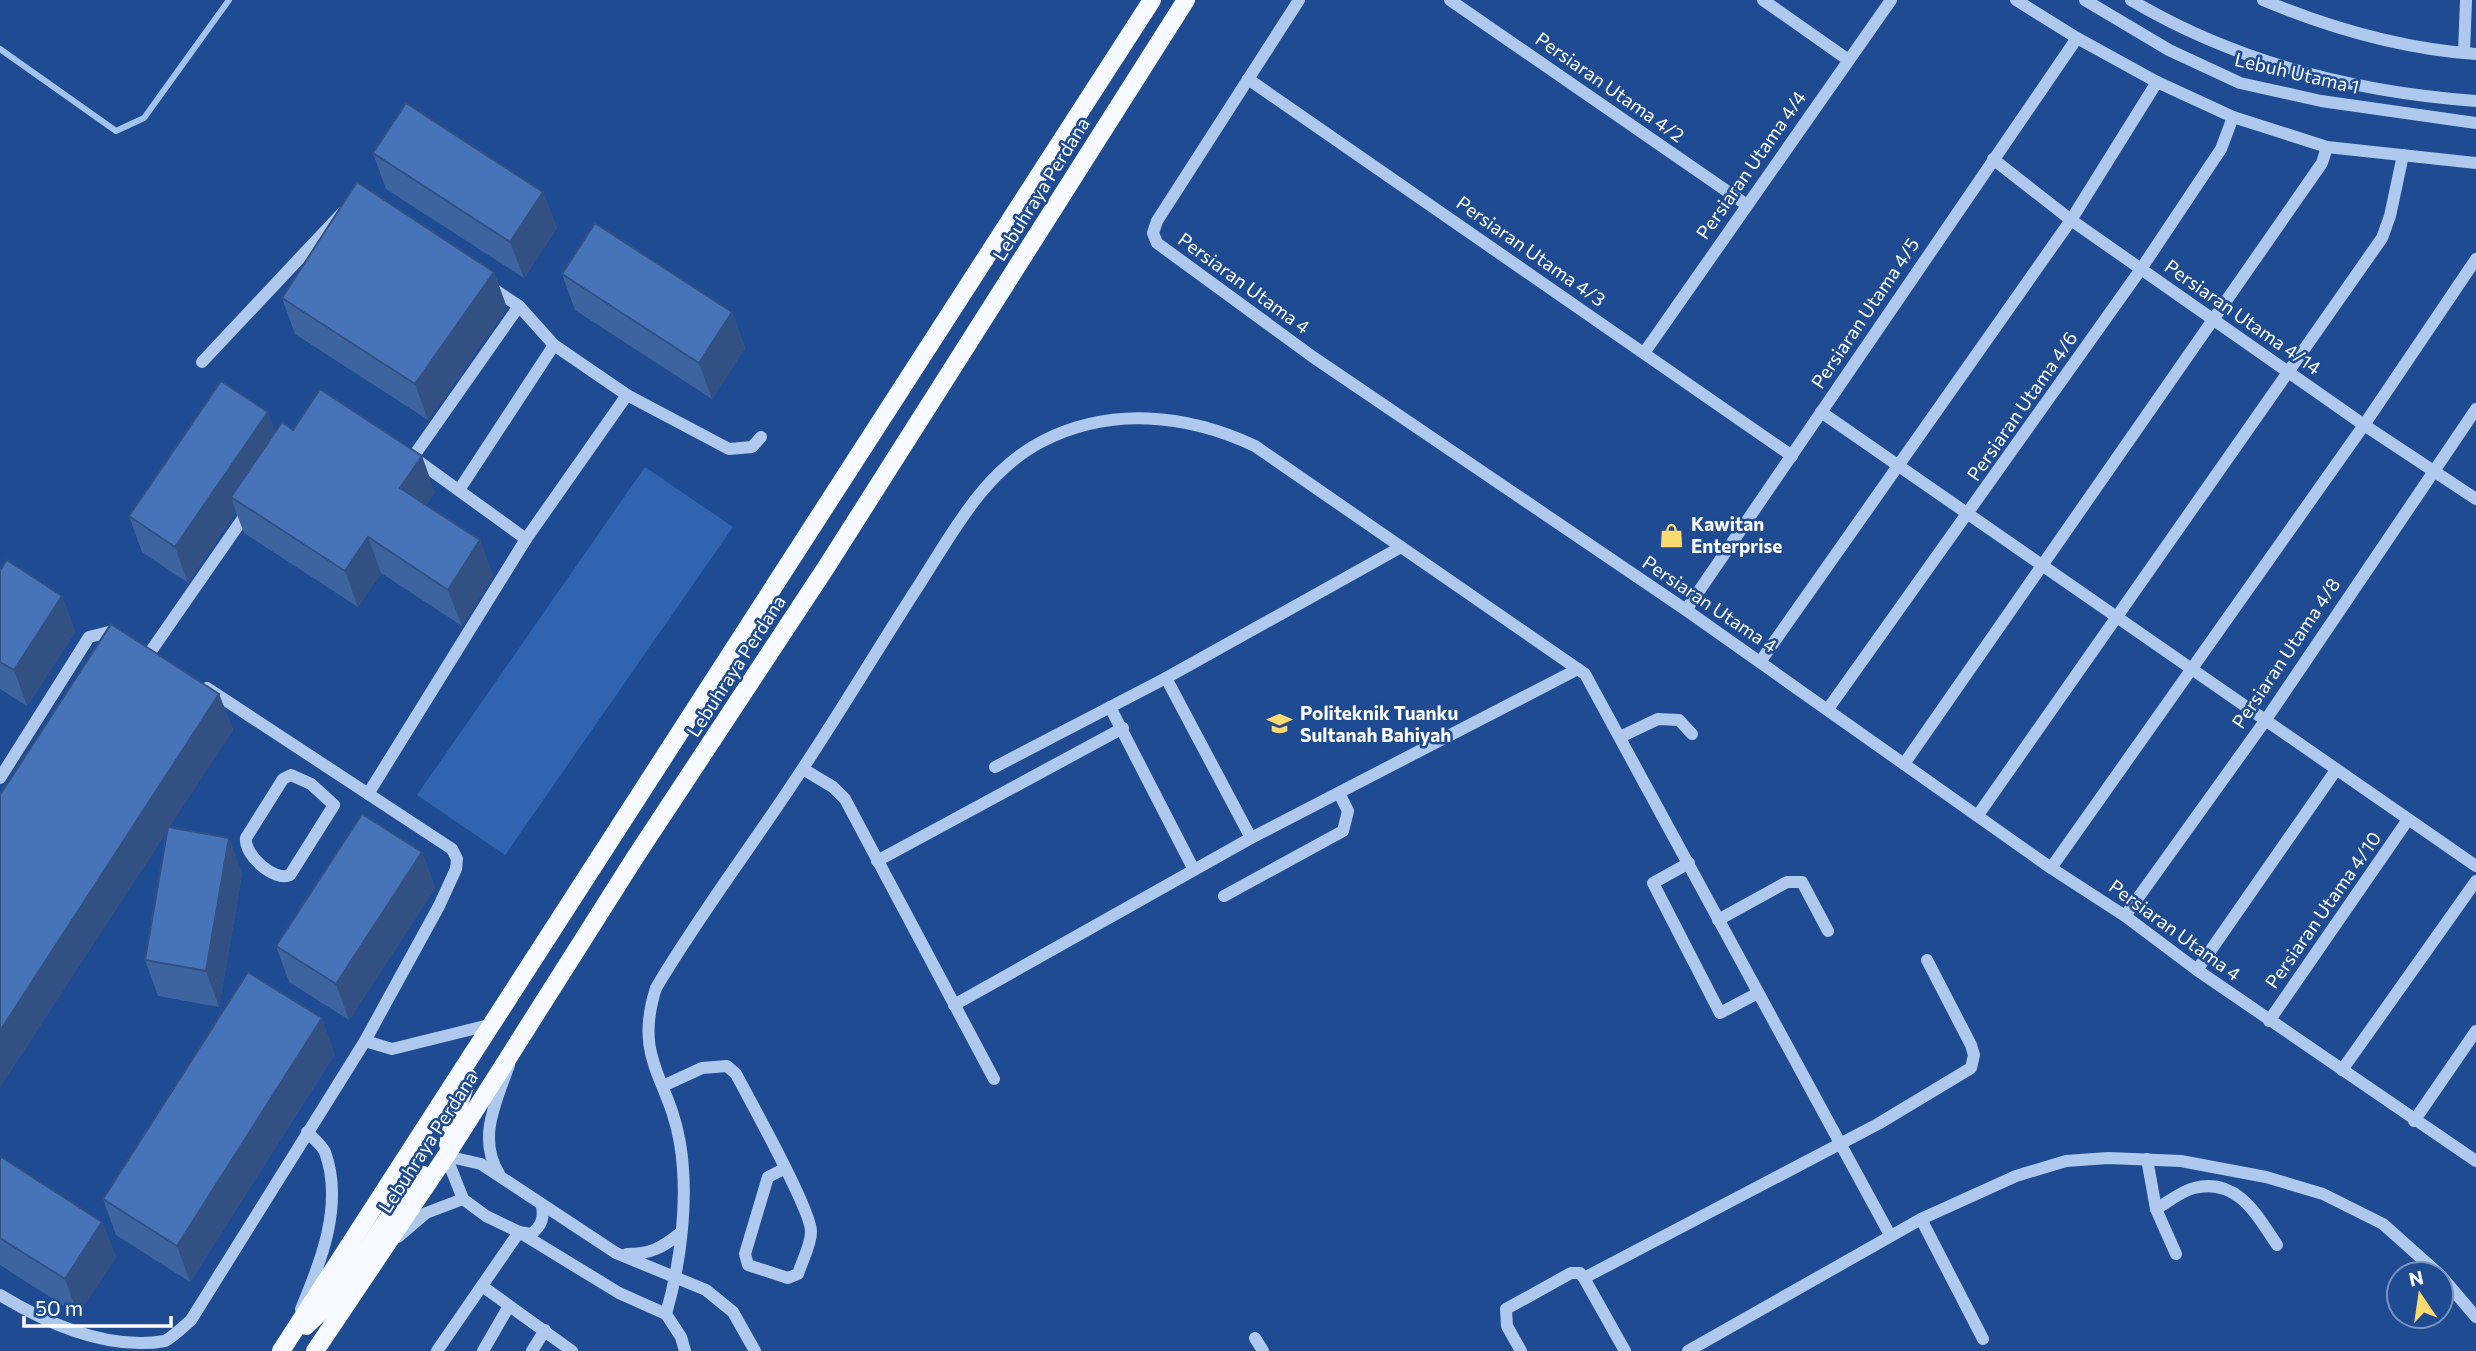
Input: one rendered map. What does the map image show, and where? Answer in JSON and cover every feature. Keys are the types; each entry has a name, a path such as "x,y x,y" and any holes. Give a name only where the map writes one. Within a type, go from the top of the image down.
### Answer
{"main road":[{"name":"Lebuhraya Perdana","path":"282,1349 479,1048 1153,0"},
{"name":"Lebuhraya Perdana","path":"315,1351 446,1156 636,856 835,554 1186,0"},
{"path":"282,1349 334,1299 403,1196 446,1156 454,1118 479,1048"}],"street":[{"name":"Persiaran Utama 4","path":"1299,0 1157,221 1153,233 1157,243 1313,357 1686,610 2051,868 2125,916 2269,1021 2476,1161"},
{"name":"Persiaran Utama 4/2","path":"1450,0 1747,205"},
{"path":"1763,0 1847,59"},
{"name":"Persiaran Utama 4/4","path":"1644,353 1847,59 1891,0"},
{"path":"2016,0 2077,38 2157,82 2233,117 2327,147 2476,163"},
{"name":"Lebuh Utama 1","path":"2085,0 2169,50 2240,83 2321,101 2476,123"},
{"name":"Lebuh Utama 1","path":"2131,0 2175,26 2209,41 2306,76 2428,97 2476,101"},
{"path":"2263,0 2290,11 2429,51 2470,54 2466,0"},
{"name":"Persiaran Utama 4/5","path":"1686,610 2077,38"},
{"name":"Persiaran Utama 4/3","path":"1248,79 1792,456"},
{"path":"1760,662 2071,220 2157,82"},
{"name":"Persiaran Utama 4/6","path":"1828,709 2141,270 2221,149 2233,117"},
{"path":"1903,764 2322,163 2327,147"},
{"path":"1978,814 2382,237 2390,216 2403,155"},
{"name":"Persiaran Utama 4/14","path":"1993,159 2141,270 2364,425 2476,499"},
{"path":"202,362 337,215 353,207"},
{"path":"2051,868 2364,425 2476,259"},
{"path":"475,277 519,306 554,345 627,395 729,449 752,447 761,437"},
{"path":"519,306 408,453 526,539"},
{"path":"459,490 554,345"},
{"path":"368,794 526,539 627,395"},
{"name":"Persiaran Utama 4/8","path":"2125,916 2265,721 2476,410"},
{"path":"1821,412 2193,669 2407,821 2476,866"},
{"path":"666,1314 676,1278 683,1181 680,1146 663,1086 652,1063 646,1027 656,988 803,769 957,525 989,482 1031,448 1074,427 1140,416 1202,425 1255,446 1585,674 1890,1235"},
{"path":"0,778 89,636 109,632 146,649 254,502"},
{"path":"995,767 1166,678 1401,547"},
{"path":"954,1005 1251,838 1578,669"},
{"path":"1166,678 1251,838"},
{"path":"0,1295 75,1341 113,1349 139,1349 165,1341 191,1320 365,1041 439,906 456,869 457,859 452,849 196,681"},
{"path":"1110,707 1194,870"},
{"path":"1620,737 1658,719 1679,720 1692,734"},
{"path":"877,861 1123,728"},
{"path":"311,784 321,764"},
{"path":"803,769 833,787 845,799 994,1079"},
{"path":"2197,970 2336,771"},
{"path":"292,775 311,784 333,801 333,809 290,876 278,877 248,852 246,838 283,779 292,775"},
{"path":"1224,896 1343,831 1348,811 1339,793"},
{"name":"Persiaran Utama 4/10","path":"2269,1021 2407,821"},
{"path":"1689,863 1653,883 1720,1013 1758,993"},
{"path":"1718,920 1794,881 1802,882 1828,931"},
{"path":"2342,1070 2476,881"},
{"path":"1584,1278 1878,1124 1970,1068 1974,1055 1971,1045 1927,960"},
{"path":"365,1041 392,1049 494,1023"},
{"path":"2414,1121 2476,1031"},
{"path":"500,1177 491,1161 487,1144 489,1121 517,1045"},
{"path":"663,1086 702,1068 727,1066 736,1074 784,1168 808,1218 811,1232 798,1273 789,1279 748,1265 746,1260 768,1177 784,1168"},
{"path":"282,1349 324,1256 331,1199 324,1150 307,1132"},
{"path":"446,1156 481,1164 616,1253 723,1301 755,1351"},
{"path":"446,1156 463,1199 486,1216 519,1232 619,1293 666,1314 681,1337 685,1351"},
{"path":"1688,1351 1921,1219 2016,1176 2066,1161 2147,1159 2215,1166 2323,1194 2383,1224 2423,1260"},
{"path":"2147,1159 2155,1209 2176,1254"},
{"path":"2155,1209 2193,1188 2217,1186 2247,1200 2277,1245"},
{"path":"382,1250 426,1213 463,1199"},
{"path":"519,1232 530,1234 539,1227 544,1216 542,1205"},
{"path":"1921,1219 1983,1339"},
{"path":"438,1351 519,1232"},
{"path":"616,1253 644,1254 662,1248 679,1234"},
{"path":"1521,1351 1507,1326 1506,1308 1571,1273 1580,1273 1584,1278 1625,1351"},
{"path":"482,1286 572,1351"},
{"path":"2455,1292 2476,1317"},
{"path":"483,1351 509,1306"},
{"path":"532,1351 545,1330"},
{"path":"1255,1338 1263,1351"}],"shaded area":[{"path":"645,467 733,527 505,855 417,795"}],"building":[{"path":"406,103 543,192 510,242 373,153"},
{"path":"357,182 494,272 415,384 282,298"},
{"path":"595,223 732,312 699,363 562,274"},
{"path":"221,381 268,412 175,547 129,516"},
{"path":"320,389 422,456 400,488 480,540 448,590 368,537 345,571 231,497 282,422 293,430"},
{"path":"7,560 62,596 14,670 0,662 0,570"},
{"path":"111,624 219,694 0,1031 0,795"},
{"path":"362,814 422,852 336,984 276,946"},
{"path":"168,827 229,838 206,971 145,960"},
{"path":"248,972 322,1018 177,1246 103,1199"},
{"path":"0,1156 102,1222 65,1279 0,1238"}],"waterway":[{"path":"0,49 116,131 144,118 229,0"}],"place":[{"name":"Kawitan Enterprise","path":"1671,535"},
{"name":"Politeknik Tuanku Sultanah Bahiyah","path":"1280,724"}]}
